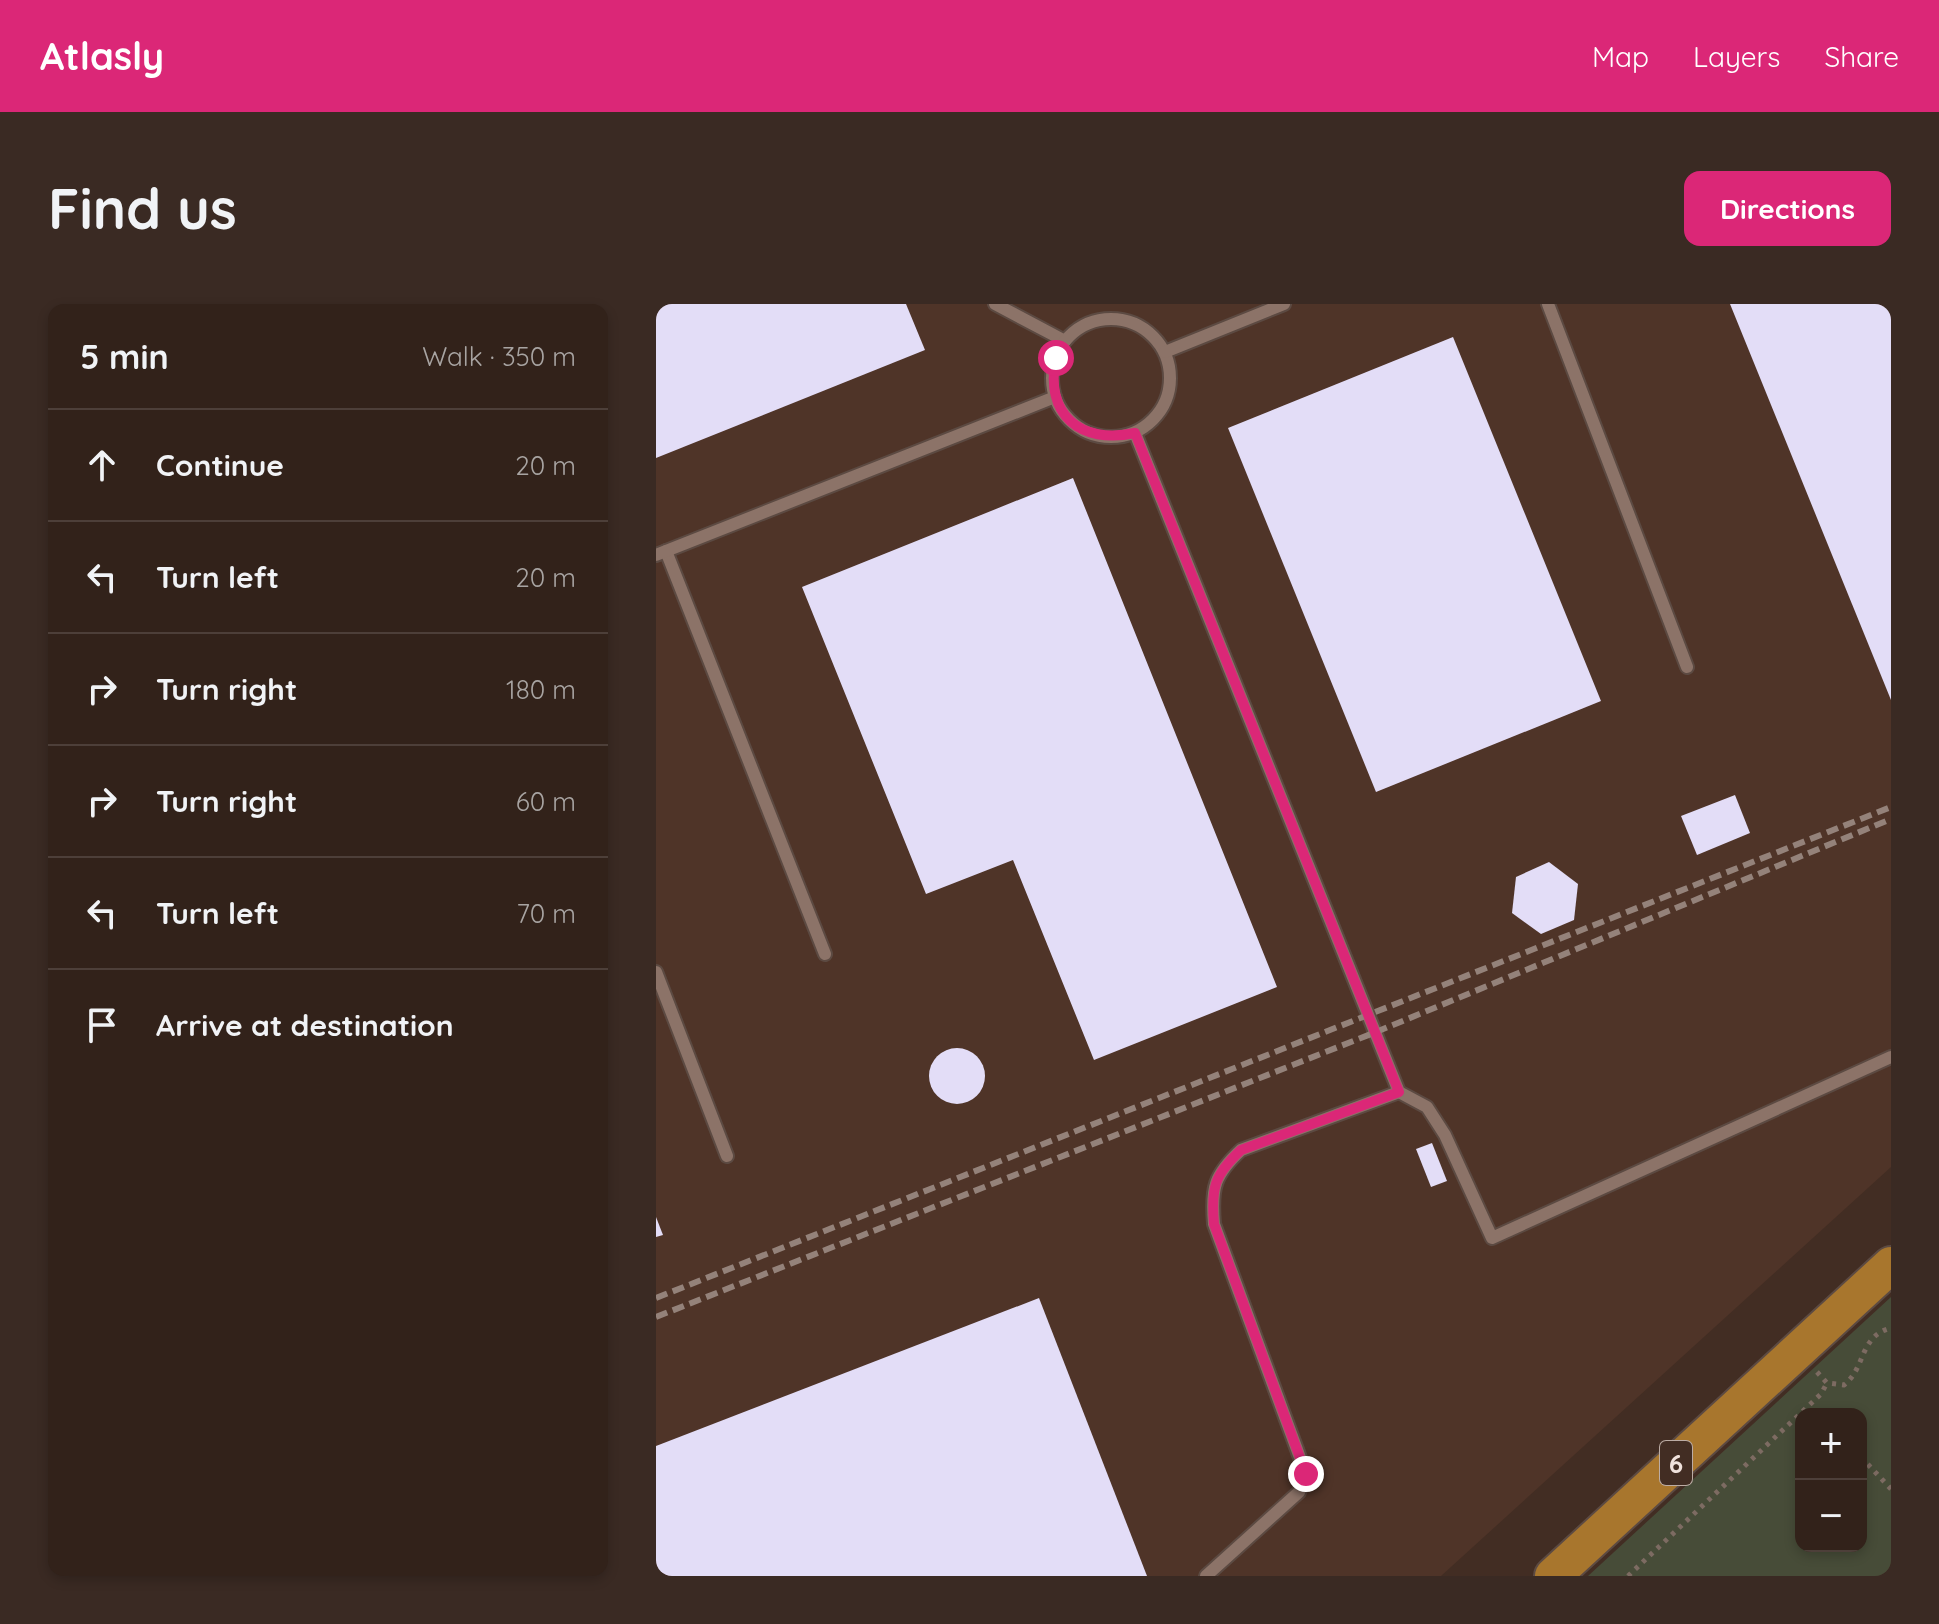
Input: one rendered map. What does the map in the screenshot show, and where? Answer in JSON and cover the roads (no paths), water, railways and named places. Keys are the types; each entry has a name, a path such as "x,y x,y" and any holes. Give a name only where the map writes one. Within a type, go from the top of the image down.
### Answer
{"main road":[{"name":"6","path":"1553,1576 1891,1265"}],"lane":[{"path":"995,304 1065,341"},
{"path":"1118,320 1122,304"},
{"path":"1165,352 1284,304"},
{"path":"1548,304 1687,667"},
{"path":"1098,320 1118,320 1137,325 1153,336 1165,352 1171,371 1170,390 1163,408 1151,423 1135,433 1110,438 1086,432 1066,418 1055,397 1052,377 1056,358 1065,341 1080,328 1098,320"},
{"path":"825,954 661,553 1055,397"},
{"path":"1135,433 1399,1092 1427,1107 1445,1135 1492,1238 1891,1057"},
{"path":"656,972 727,1156"},
{"path":"1206,1576 1299,1492 1306,1474 1214,1224 1212,1195 1221,1168 1241,1150 1399,1092"}],"railway":[{"path":"656,1298 1891,807"},
{"path":"656,1317 1376,1032 1891,819"}]}
